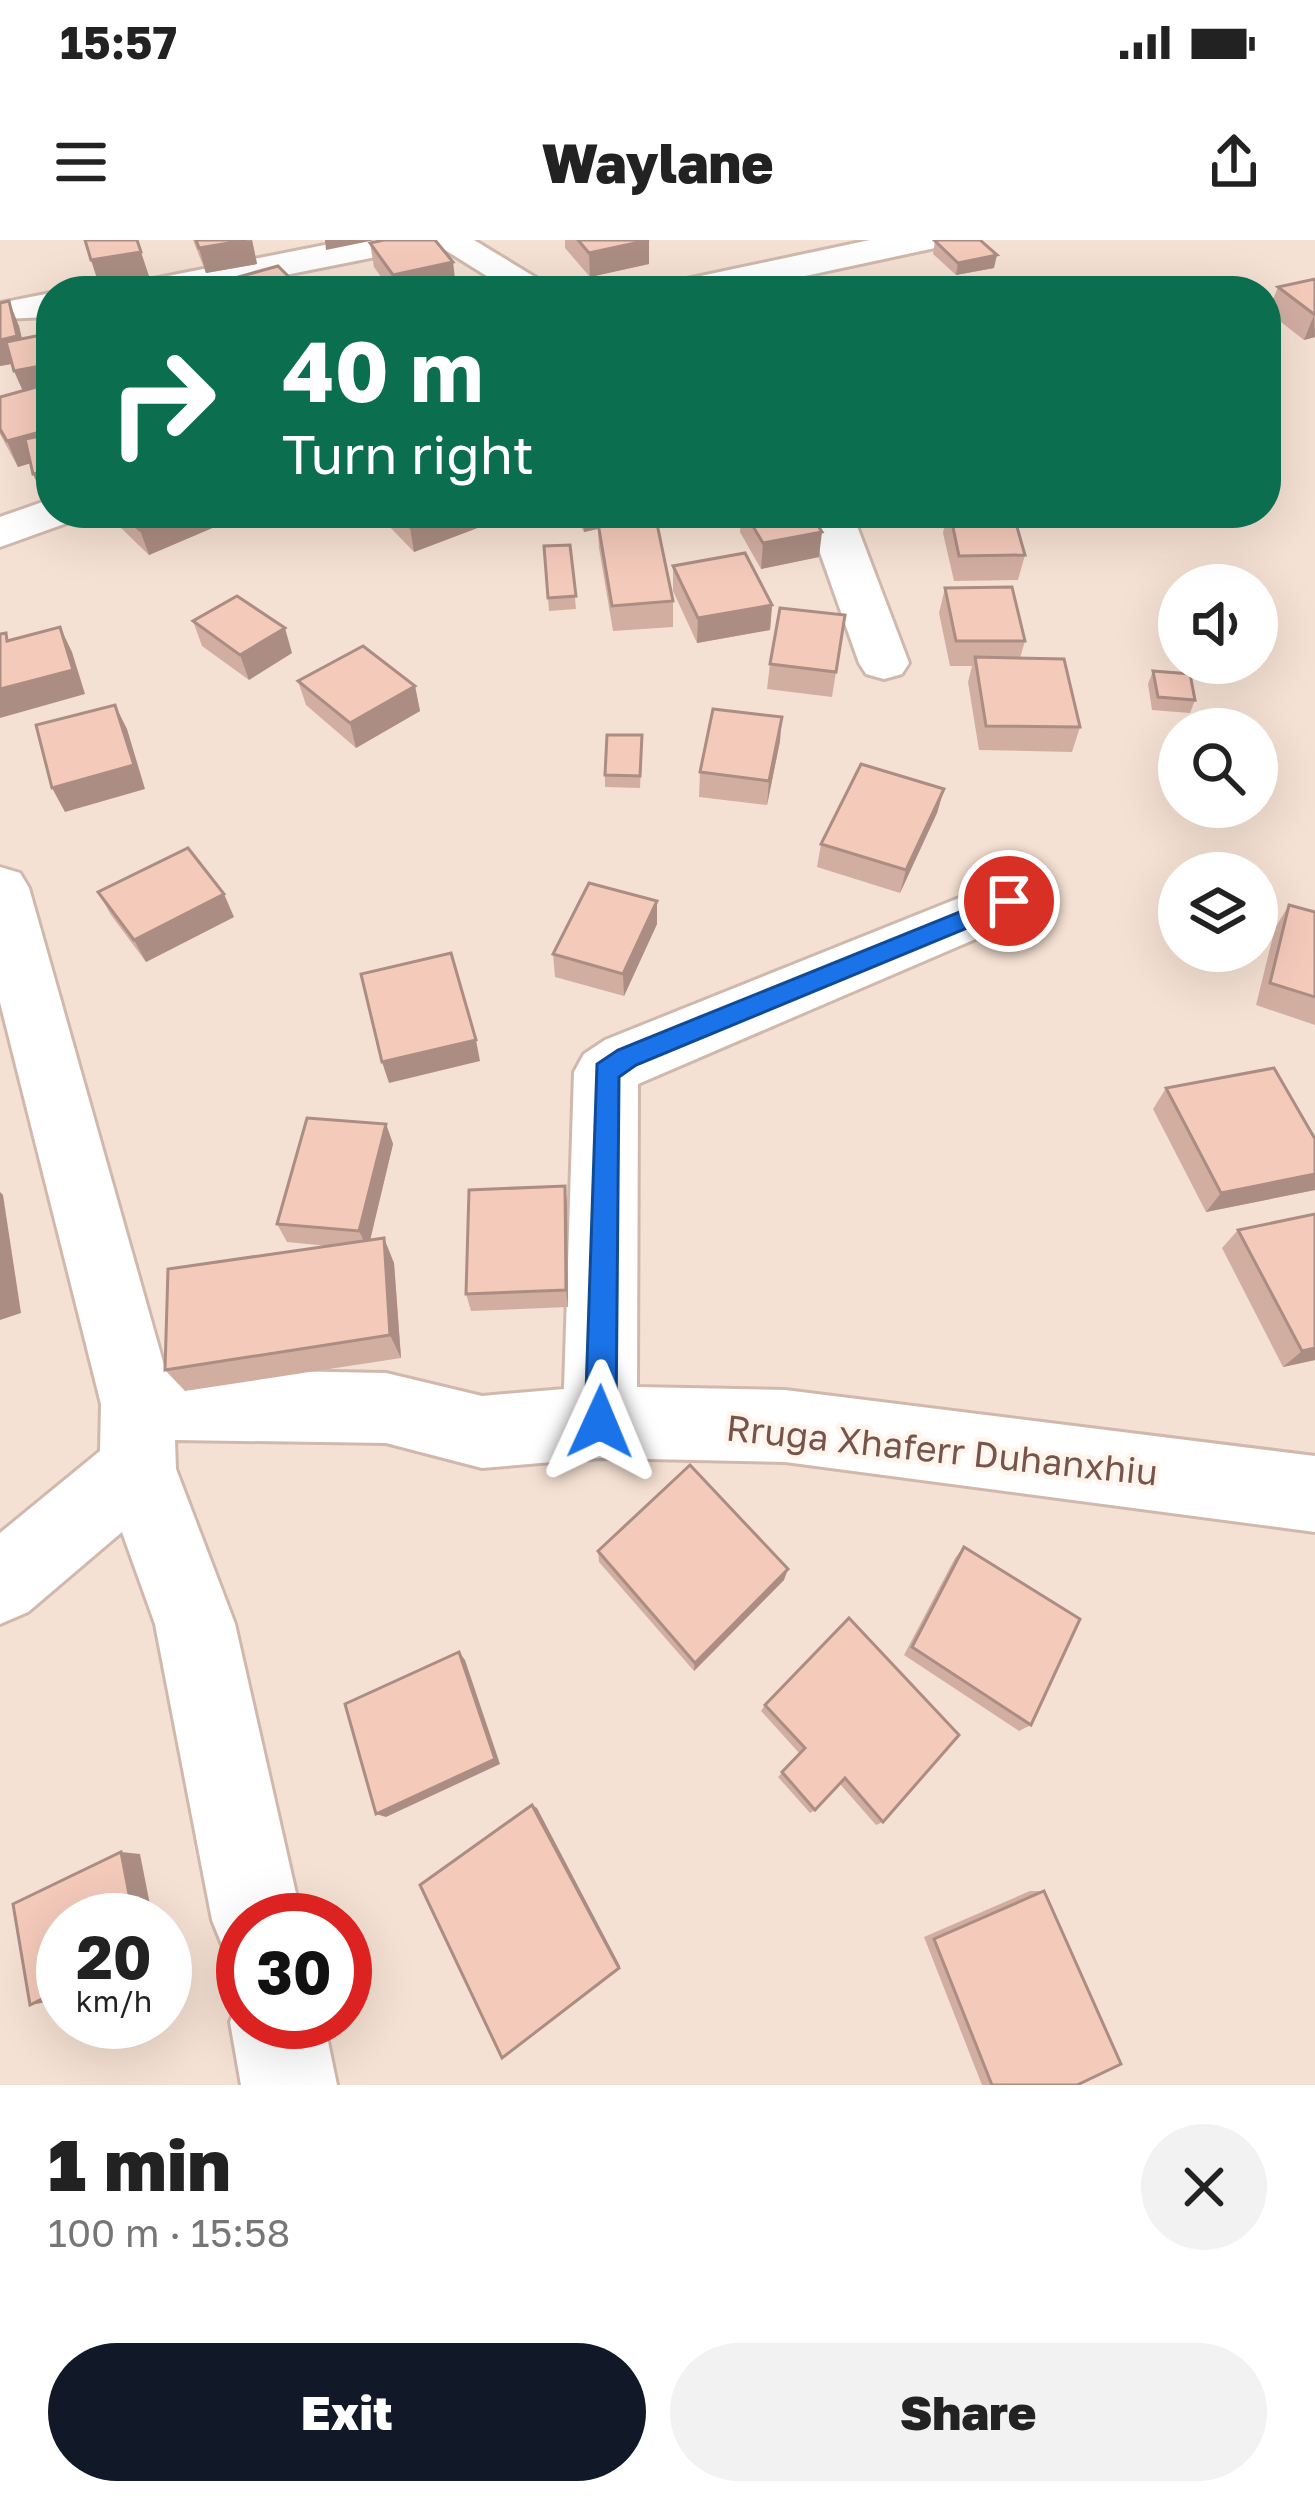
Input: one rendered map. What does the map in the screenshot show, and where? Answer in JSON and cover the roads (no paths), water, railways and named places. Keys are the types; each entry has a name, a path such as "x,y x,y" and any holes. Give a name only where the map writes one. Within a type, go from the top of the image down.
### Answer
{"street":[{"path":"224,276 406,240"},
{"path":"447,240 512,276"},
{"path":"753,276 922,240"},
{"path":"0,533 36,518"},
{"path":"834,528 884,663"},
{"path":"0,888 138,1437 195,1624 250,1893"},
{"path":"600,1422 606,1072 627,1058 1009,901"},
{"name":"Rruga Xhaferr Duhanxhiu","path":"138,1437 386,1408 482,1432 600,1422 785,1426 1315,1494"},
{"path":"0,1585 138,1437"},
{"path":"283,2049 290,2085"}]}
